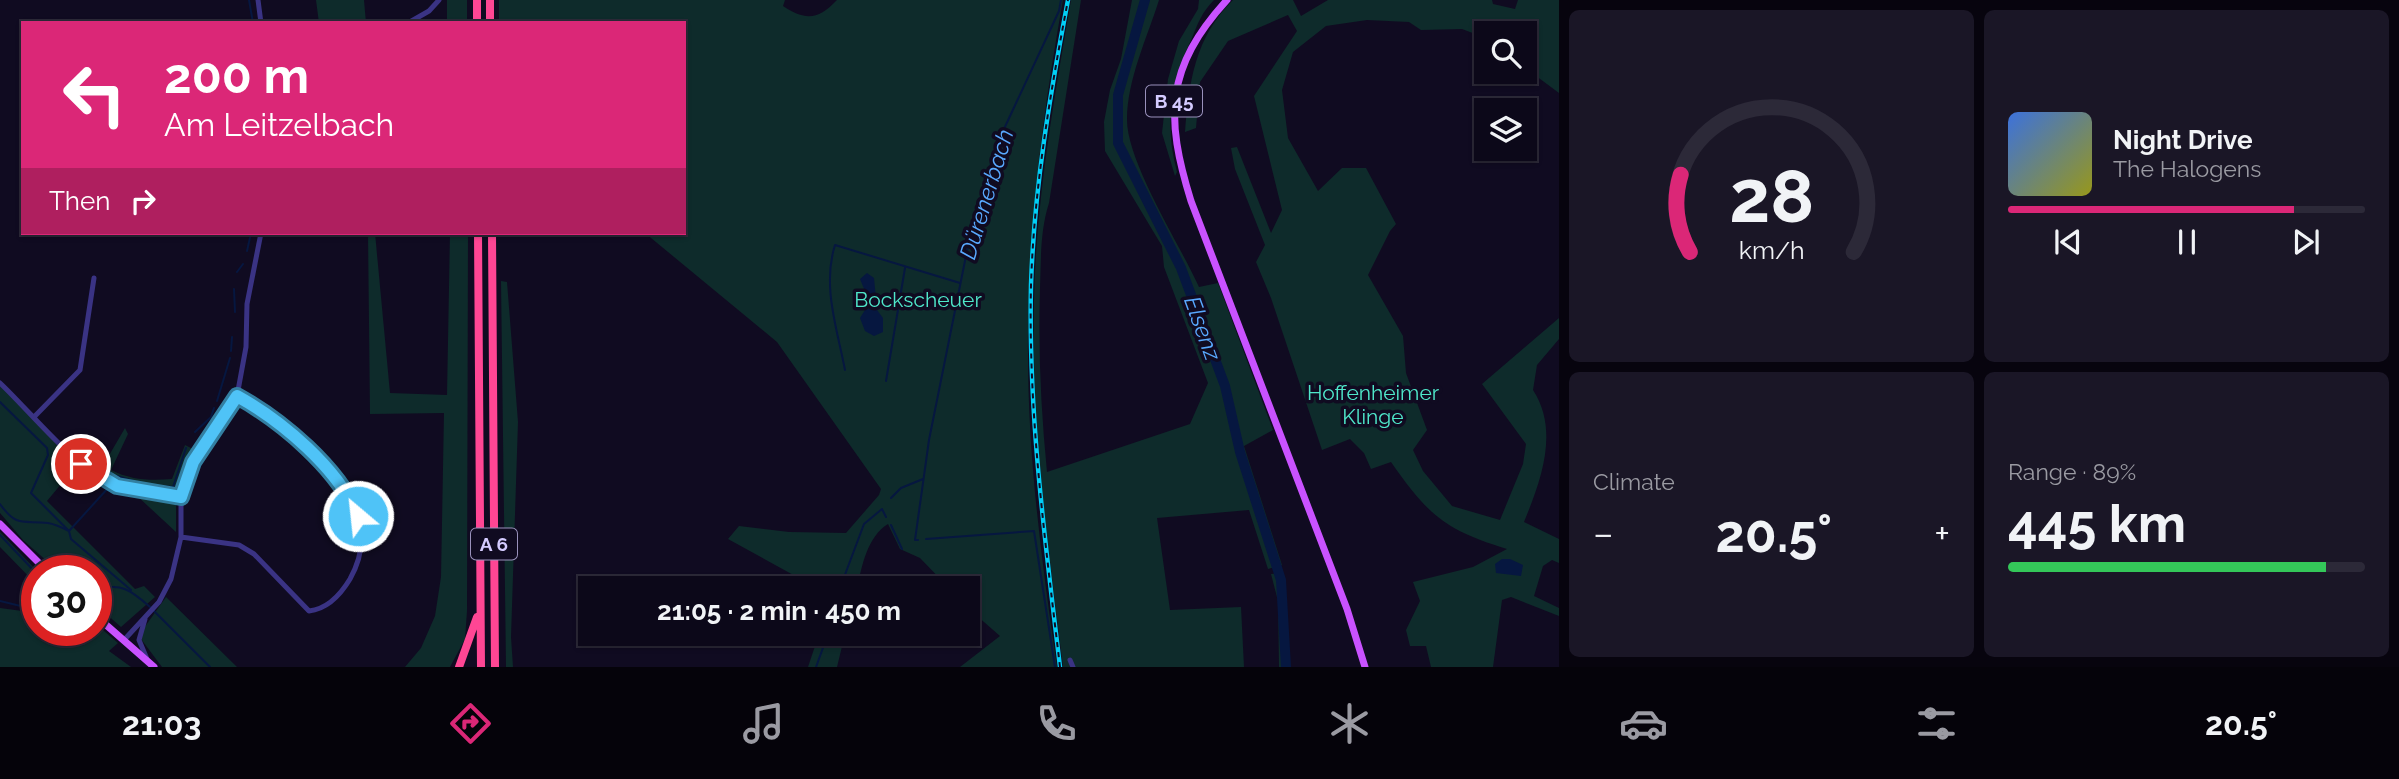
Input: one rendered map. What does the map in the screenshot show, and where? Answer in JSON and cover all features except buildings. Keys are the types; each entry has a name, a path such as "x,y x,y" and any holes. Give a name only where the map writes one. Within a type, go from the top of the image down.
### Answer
{"highway":[{"path":"477,0 477,21"},
{"path":"490,0 490,21"},
{"name":"A 6","path":"478,235 481,667"},
{"name":"A 6","path":"492,235 495,667"},
{"path":"459,667 480,607"}],"main road":[{"name":"B 45","path":"1227,0 1202,28 1180,78 1173,126 1178,158 1191,201 1317,528 1365,667"},
{"path":"0,524 31,555"},
{"path":"112,630 151,664"}],"street":[{"path":"258,0 261,21"},
{"path":"412,21 429,11 439,0"},
{"path":"124,640 159,602 171,579 181,537 181,497 193,462 237,396 246,347 247,304 261,235"},
{"path":"35,416 80,370 94,278"},
{"path":"0,383 66,450 98,477 117,486 181,497"},
{"path":"181,537 239,545 254,554 309,611 320,610 331,602 357,566 361,536 349,495 283,426 237,396"},
{"path":"148,614 139,640 151,664"},
{"path":"1070,660 1073,667"}],"green space":[{"path":"316,0 364,0 366,21 319,21"},
{"path":"447,0 467,0 467,21 447,21"},
{"name":"Bockscheuer","path":"499,0 785,0 783,6 798,14 812,16 818,15 837,0 1063,0 1037,176 1028,309 1033,472 1057,667 960,667 1000,636 980,618 980,576 937,576 920,558 900,549 888,524 870,544 860,576 795,576 728,539 739,526 789,532 846,533 879,495 881,489 777,342 647,235 686,235 686,21 499,21"},
{"path":"1071,0 1081,0 1041,256 1040,358 1047,472 1190,424 1208,383 1164,267 1162,246 1105,151 1104,122 1110,90 1121,59 1132,0 1159,0 1130,90 1127,120 1129,138 1156,204 1199,287 1218,283 1273,430 1244,446 1282,565 1268,569 1249,510 1157,518 1170,610 1241,607 1244,667 1063,667 1038,439 1034,301 1042,187"},
{"path":"1199,0 1214,0 1198,23 1175,87 1170,121 1177,172 1175,176 1162,133 1168,79 1179,41 1198,9"},
{"name":"Hoffenheimer Klinge","path":"1233,0 1293,0 1301,16 1328,0 1492,0 1493,4 1515,9 1518,0 1559,0 1559,93 1537,77 1537,21 1474,21 1474,34 1462,29 1421,30 1409,22 1367,20 1326,26 1293,52 1282,90 1288,138 1318,191 1342,168 1366,168 1396,224 1368,275 1403,336 1406,373 1427,430 1413,450 1423,471 1452,506 1500,520 1523,464 1526,444 1482,384 1559,318 1559,339 1537,365 1533,390 1545,421 1545,454 1537,488 1524,522 1559,539 1559,563 1552,560 1543,566 1534,596 1559,608 1559,616 1511,597 1502,600 1493,667 1431,667 1426,646 1410,646 1406,630 1420,601 1413,582 1473,567 1507,549 1468,535 1440,518 1416,495 1391,462 1371,469 1364,453 1350,439 1322,450 1271,298 1256,262 1265,245 1235,169 1231,148 1237,147 1271,233 1282,210 1254,96 1297,31 1288,15 1228,41 1200,82 1196,128 1185,132 1196,61 1220,14"},
{"path":"368,235 375,235 390,393 447,395 450,235 468,235 467,611 465,639 450,667 405,667 421,648 435,616 441,577 444,413 370,414"},
{"path":"501,281 507,282 518,422 511,637 513,667 506,667"},
{"path":"0,386 34,417 77,465 47,501 101,555 40,555 0,513"},
{"path":"125,428 128,434 111,470 141,479 172,479 185,445 193,449 178,486 152,489 122,485 108,480 85,464 78,454 94,466 104,464"},
{"path":"135,494 176,502 176,532"},
{"path":"0,532 22,555 21,569 0,547"},
{"path":"112,566 135,589 144,586 155,597 121,627 112,619"},
{"path":"1282,573 1290,667 1279,667 1278,601 1271,574"},
{"path":"166,597 237,667 162,667 141,639 144,628"},
{"path":"0,608 21,611 21,646 112,646 112,638 118,643 109,651 131,667 0,667"},
{"path":"815,646 842,646 837,667 808,667"}],"water":[{"path":"867,273 874,278 877,310 883,318 883,332 874,336 865,331 860,318 865,310 872,308 860,279"},
{"path":"1502,559 1510,559 1523,565 1521,576 1496,573 1495,564"}],"waterway":[{"path":"249,0 253,21"},
{"name":"Dürenerbach","path":"918,540 915,540 929,440 972,226 997,144 1059,11 1061,0"},
{"name":"Elsenz","path":"1145,0 1118,95 1118,143 1181,268 1225,386 1240,452 1281,580 1286,667"},
{"path":"247,251 251,235"},
{"path":"845,370 830,291 831,260 835,245 960,283"},
{"path":"237,272 243,264"},
{"path":"886,381 905,268"},
{"path":"234,289 235,312"},
{"path":"231,351 232,337"},
{"path":"217,401 230,358"},
{"path":"0,402 47,448 48,455 31,493 69,531 109,487"},
{"path":"195,432 211,417 214,408"},
{"path":"114,480 117,476 147,485 173,487 186,448"},
{"name":"Dürenerbach","path":"891,498 901,488 923,479"},
{"name":"Dürenerbach","path":"0,504 16,520 51,524 69,531 71,539 131,590"},
{"name":"Dürenerbach","path":"844,576 864,524 882,509 886,517"},
{"path":"891,525 902,549"},
{"path":"926,539 1034,531 1055,667"},
{"name":"Dürenerbach","path":"0,535 21,557"},
{"name":"Dürenerbach","path":"112,587 125,589 150,607"},
{"path":"0,601 21,606"},
{"name":"Dürenerbach","path":"154,611 210,667"},
{"name":"Dürenerbach","path":"816,667 824,646"}],"railway":[{"path":"1060,667 1035,429 1031,285 1044,142 1068,0"}],"route":[{"path":"81,464 98,477 117,486 181,497 193,462 237,396 266,412 283,426 349,495 358,516"}]}
